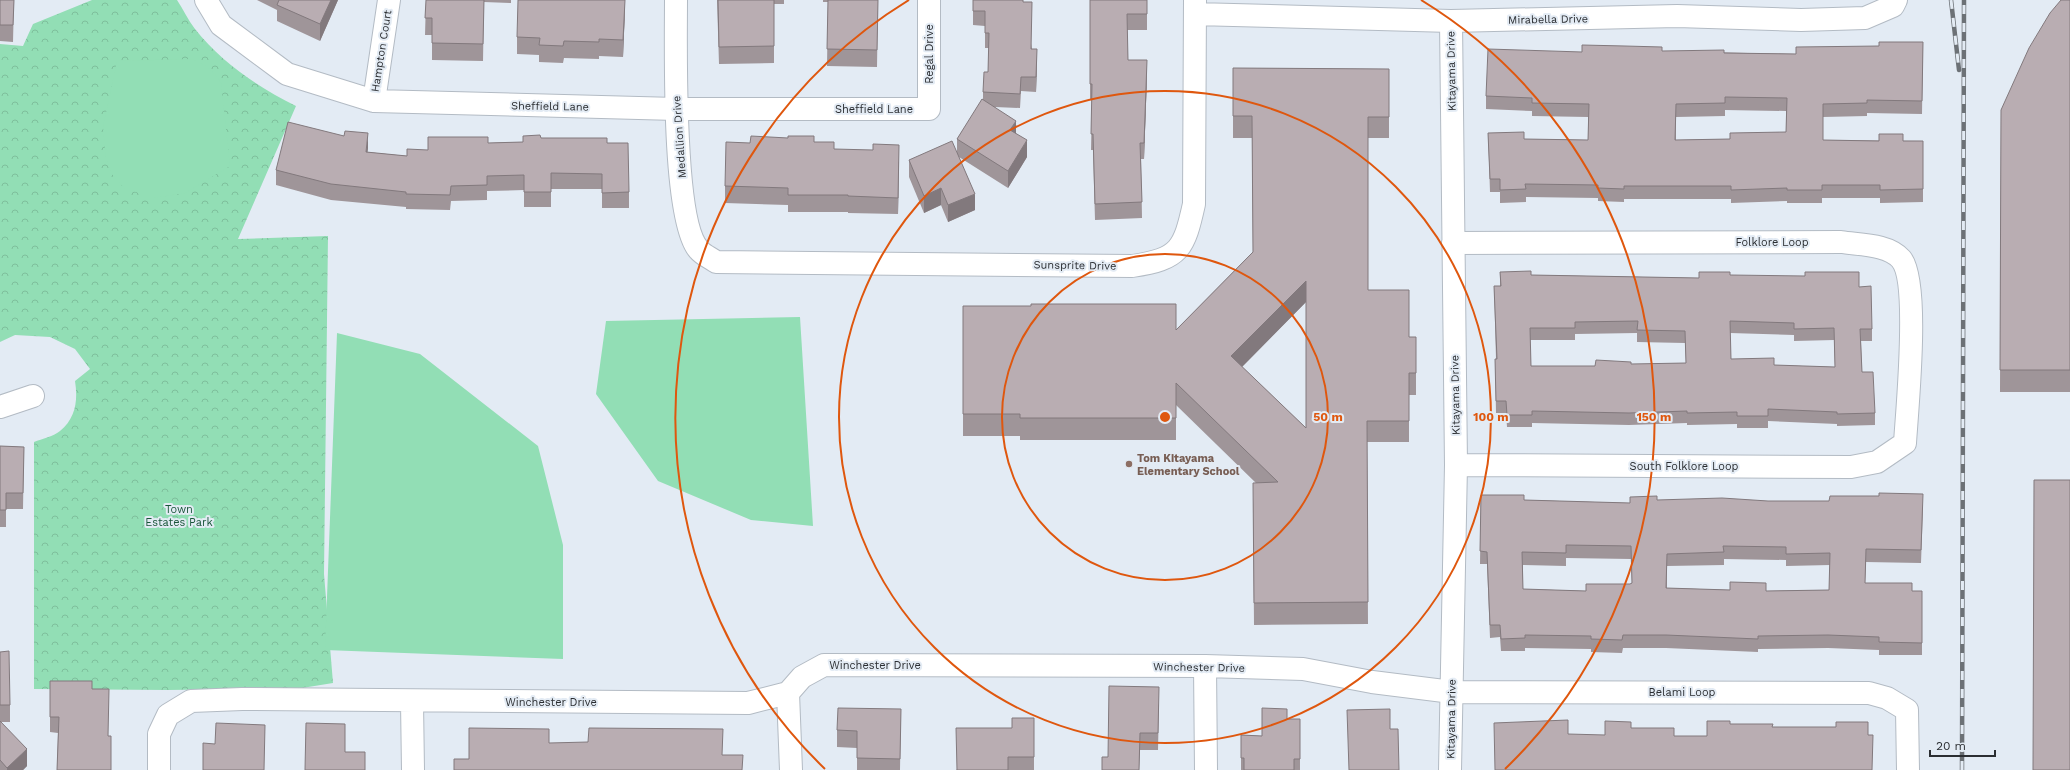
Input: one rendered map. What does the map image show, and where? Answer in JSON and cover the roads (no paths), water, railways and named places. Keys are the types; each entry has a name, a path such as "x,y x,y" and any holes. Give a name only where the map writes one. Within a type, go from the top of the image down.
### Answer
{"street":[{"name":"Sheffield Lane","path":"206,0 221,25 287,74 374,102 676,109 929,109"},
{"name":"Hampton Court","path":"374,102 389,0"},
{"name":"Medallion Drive","path":"676,0 676,109 685,213 693,240 698,250 716,262"},
{"name":"Regal Drive","path":"929,0 929,109"},
{"name":"Mirabella Drive","path":"1195,7 1451,21 1677,8 1801,20 1865,18 1893,6 1896,0"},
{"name":"Sunsprite Drive","path":"716,262 1124,266 1156,262 1175,252 1187,236 1194,204 1195,7"},
{"name":"Kitayama Drive","path":"1450,770 1456,465 1451,21"},
{"name":"Folklore Loop","path":"1453,243 1841,242 1886,249 1902,260 1908,281 1912,316 1905,443"},
{"path":"0,407 33,396"},
{"name":"South Folklore Loop","path":"1456,465 1851,467 1877,462 1905,443"},
{"name":"Winchester Drive","path":"159,770 159,734 168,715 191,701 242,699 412,702 748,703 788,693 802,677 824,665 1205,666 1303,669 1372,682 1452,692"},
{"path":"1205,666 1206,770"},
{"name":"Belami Loop","path":"1452,692 1869,693 1887,698 1907,710 1908,770"},
{"path":"788,693 791,770"},
{"path":"412,702 412,770"}],"railway":[{"path":"1951,0 1959,70"},
{"path":"1962,770 1964,0"}],"place":[{"name":"Tom Kitayama Elementary School","path":"1129,464"}],"park label":[{"name":"Town Estates Park","path":"179,515"}]}
